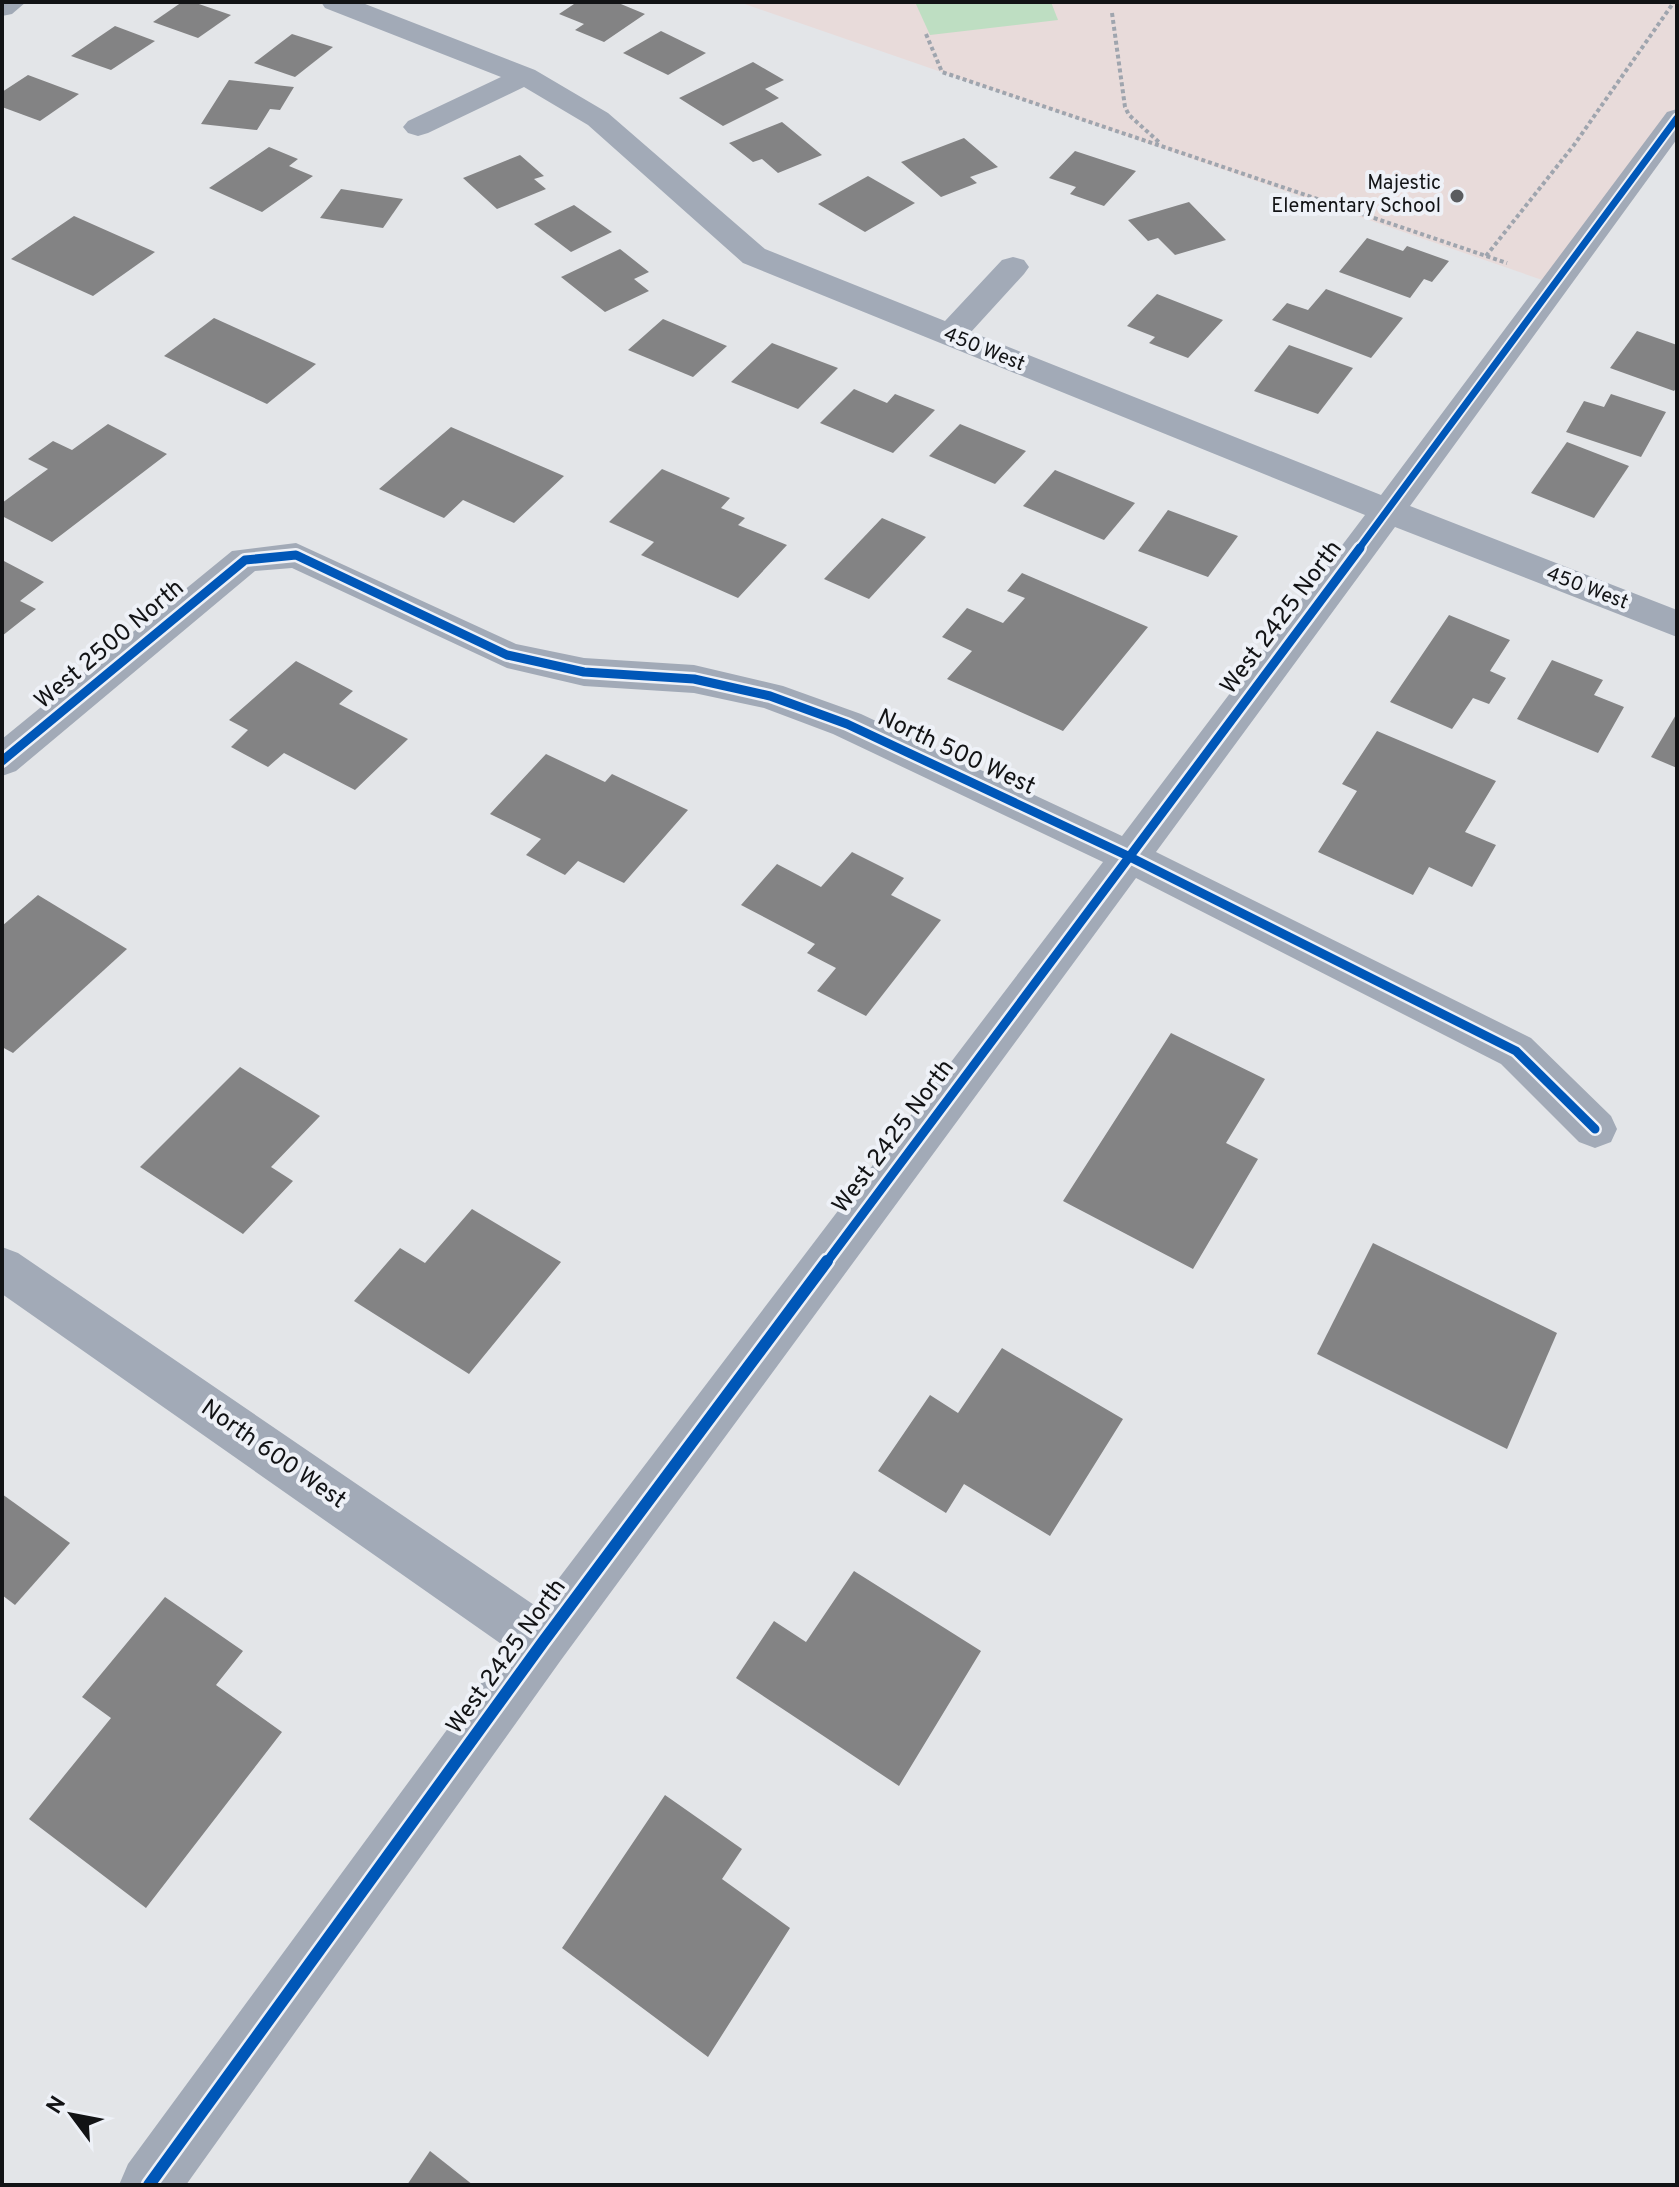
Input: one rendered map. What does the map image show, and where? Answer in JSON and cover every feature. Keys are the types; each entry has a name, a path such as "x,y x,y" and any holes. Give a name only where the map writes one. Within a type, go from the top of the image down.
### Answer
{"street":[{"path":"2,8 12,2"},
{"name":"450 West","path":"335,2 525,76 598,119 754,256 1387,511 1677,624"},
{"path":"418,127 525,76"},
{"name":"West 2425 North","path":"149,2185 543,1642 1128,856 1387,511 1653,171 1677,118"},
{"path":"949,336 1013,267"},
{"name":"North 500 West","path":"245,560 296,555 507,655 584,672 694,679 770,696 847,724 1128,856 1516,1051 1595,1129"},
{"name":"West 2500 North","path":"2,761 245,560"},
{"name":"North 600 West","path":"2,1268 543,1642"}],"path":[{"path":"1486,256 1574,145 1674,2"},
{"path":"1112,13 1125,107 1129,115 1164,147"},
{"path":"926,34 942,72 1507,263"}],"shaded area":[{"name":"Majestic Elementary School","path":"739,2 1677,2 1677,109 1551,283"}],"green space":[{"path":"915,2 1051,2 1058,20 930,35"}],"building":[{"path":"182,2 193,2 231,15 198,38 153,22"},
{"path":"577,2 616,2 645,14 604,42 575,30 584,24 559,14"},
{"path":"115,26 155,41 111,70 71,56"},
{"path":"661,31 706,53 668,75 623,53"},
{"path":"292,34 333,47 295,77 254,63"},
{"path":"753,62 784,80 765,89 779,98 723,126 679,98"},
{"path":"28,75 79,94 40,121 2,107 2,92"},
{"path":"229,80 294,87 280,110 270,109 257,130 201,124"},
{"path":"782,122 822,155 778,173 762,159 753,162 729,143"},
{"path":"964,138 998,167 970,177 977,183 941,197 901,162"},
{"path":"269,147 298,159 289,166 313,176 262,212 209,188"},
{"path":"1075,151 1136,171 1104,206 1070,194 1076,187 1049,178"},
{"path":"520,155 544,176 534,179 546,189 497,209 463,178"},
{"path":"868,176 915,203 865,232 818,204"},
{"path":"341,189 403,199 383,228 320,218"},
{"path":"1189,202 1226,240 1175,255 1158,238 1148,241 1128,220"},
{"path":"574,205 612,232 571,252 534,224"},
{"path":"74,216 155,252 93,296 11,259"},
{"path":"1367,238 1403,251 1407,246 1449,261 1432,282 1424,279 1410,298 1339,272"},
{"path":"620,249 649,272 634,279 649,291 605,312 561,277"},
{"path":"1326,289 1403,318 1371,358 1272,320 1287,303 1308,310"},
{"path":"1157,294 1223,320 1188,358 1149,343 1155,337 1127,326"},
{"path":"214,318 316,364 267,404 164,356"},
{"path":"663,319 727,346 693,377 628,350"},
{"path":"1637,331 1677,345 1677,387 1674,391 1610,368"},
{"path":"772,343 838,368 798,409 731,382"},
{"path":"1289,345 1353,368 1318,414 1254,391"},
{"path":"854,389 887,403 895,394 935,410 893,453 820,423"},
{"path":"1611,394 1666,412 1641,457 1566,432 1584,401 1604,407"},
{"path":"108,424 167,454 52,542 2,516 2,503 48,469 28,459 53,441 72,450"},
{"path":"960,424 1026,451 995,484 929,456"},
{"path":"451,427 564,476 514,523 463,500 444,518 379,489"},
{"path":"1567,442 1629,466 1594,518 1531,493"},
{"path":"662,469 730,498 721,508 745,518 738,525 787,545 738,598 641,555 654,542 609,522"},
{"path":"1055,470 1135,503 1104,540 1023,506"},
{"path":"1168,510 1238,536 1208,577 1138,551"},
{"path":"882,518 926,537 869,599 824,579"},
{"path":"2,560 44,582 20,601 36,609 2,636"},
{"path":"1022,573 1148,627 1063,731 947,679 972,651 942,637 967,608 1003,623 1025,598 1007,591"},
{"path":"1449,615 1510,640 1490,671 1506,678 1489,704 1473,698 1452,729 1390,702"},
{"path":"1552,660 1603,680 1594,695 1624,707 1598,753 1517,719"},
{"path":"296,661 353,691 339,704 408,739 355,790 284,753 268,767 231,747 248,730 229,720"},
{"path":"1677,713 1677,768 1651,757"},
{"path":"1377,731 1496,781 1465,832 1496,845 1472,887 1429,867 1413,895 1318,852 1357,791 1342,784"},
{"path":"546,754 605,782 612,774 688,810 624,883 578,861 565,875 526,855 541,839 490,814"},
{"path":"852,852 904,878 891,895 941,920 866,1016 817,991 836,968 807,953 815,944 741,905 777,864 821,887"},
{"path":"38,895 127,949 13,1053 2,1047 2,926"},
{"path":"1171,1033 1265,1079 1226,1143 1258,1159 1193,1269 1063,1201"},
{"path":"240,1067 320,1116 271,1167 293,1181 243,1234 140,1167"},
{"path":"472,1209 561,1262 469,1374 354,1301 400,1248 425,1263"},
{"path":"1373,1243 1557,1333 1507,1449 1317,1354"},
{"path":"1002,1348 1123,1419 1050,1536 964,1484 946,1513 878,1471 930,1395 958,1413"},
{"path":"2,1494 70,1543 15,1605 2,1595"},
{"path":"854,1571 981,1651 899,1786 736,1678 774,1621 806,1642"},
{"path":"165,1597 243,1651 216,1685 282,1732 146,1908 29,1819 111,1718 82,1697"},
{"path":"665,1795 742,1849 722,1879 790,1928 708,2057 562,1948"},
{"path":"430,2151 473,2185 407,2185"}],"cycle path":[{"path":"149,2185 543,1642 1410,481 1677,118"},
{"path":"2,761 245,560 296,555 507,655 584,672 694,679 770,696 847,724 1128,856 1516,1051 1595,1129"}],"place":[{"name":"Majestic Elementary School","path":"1457,196"}]}
